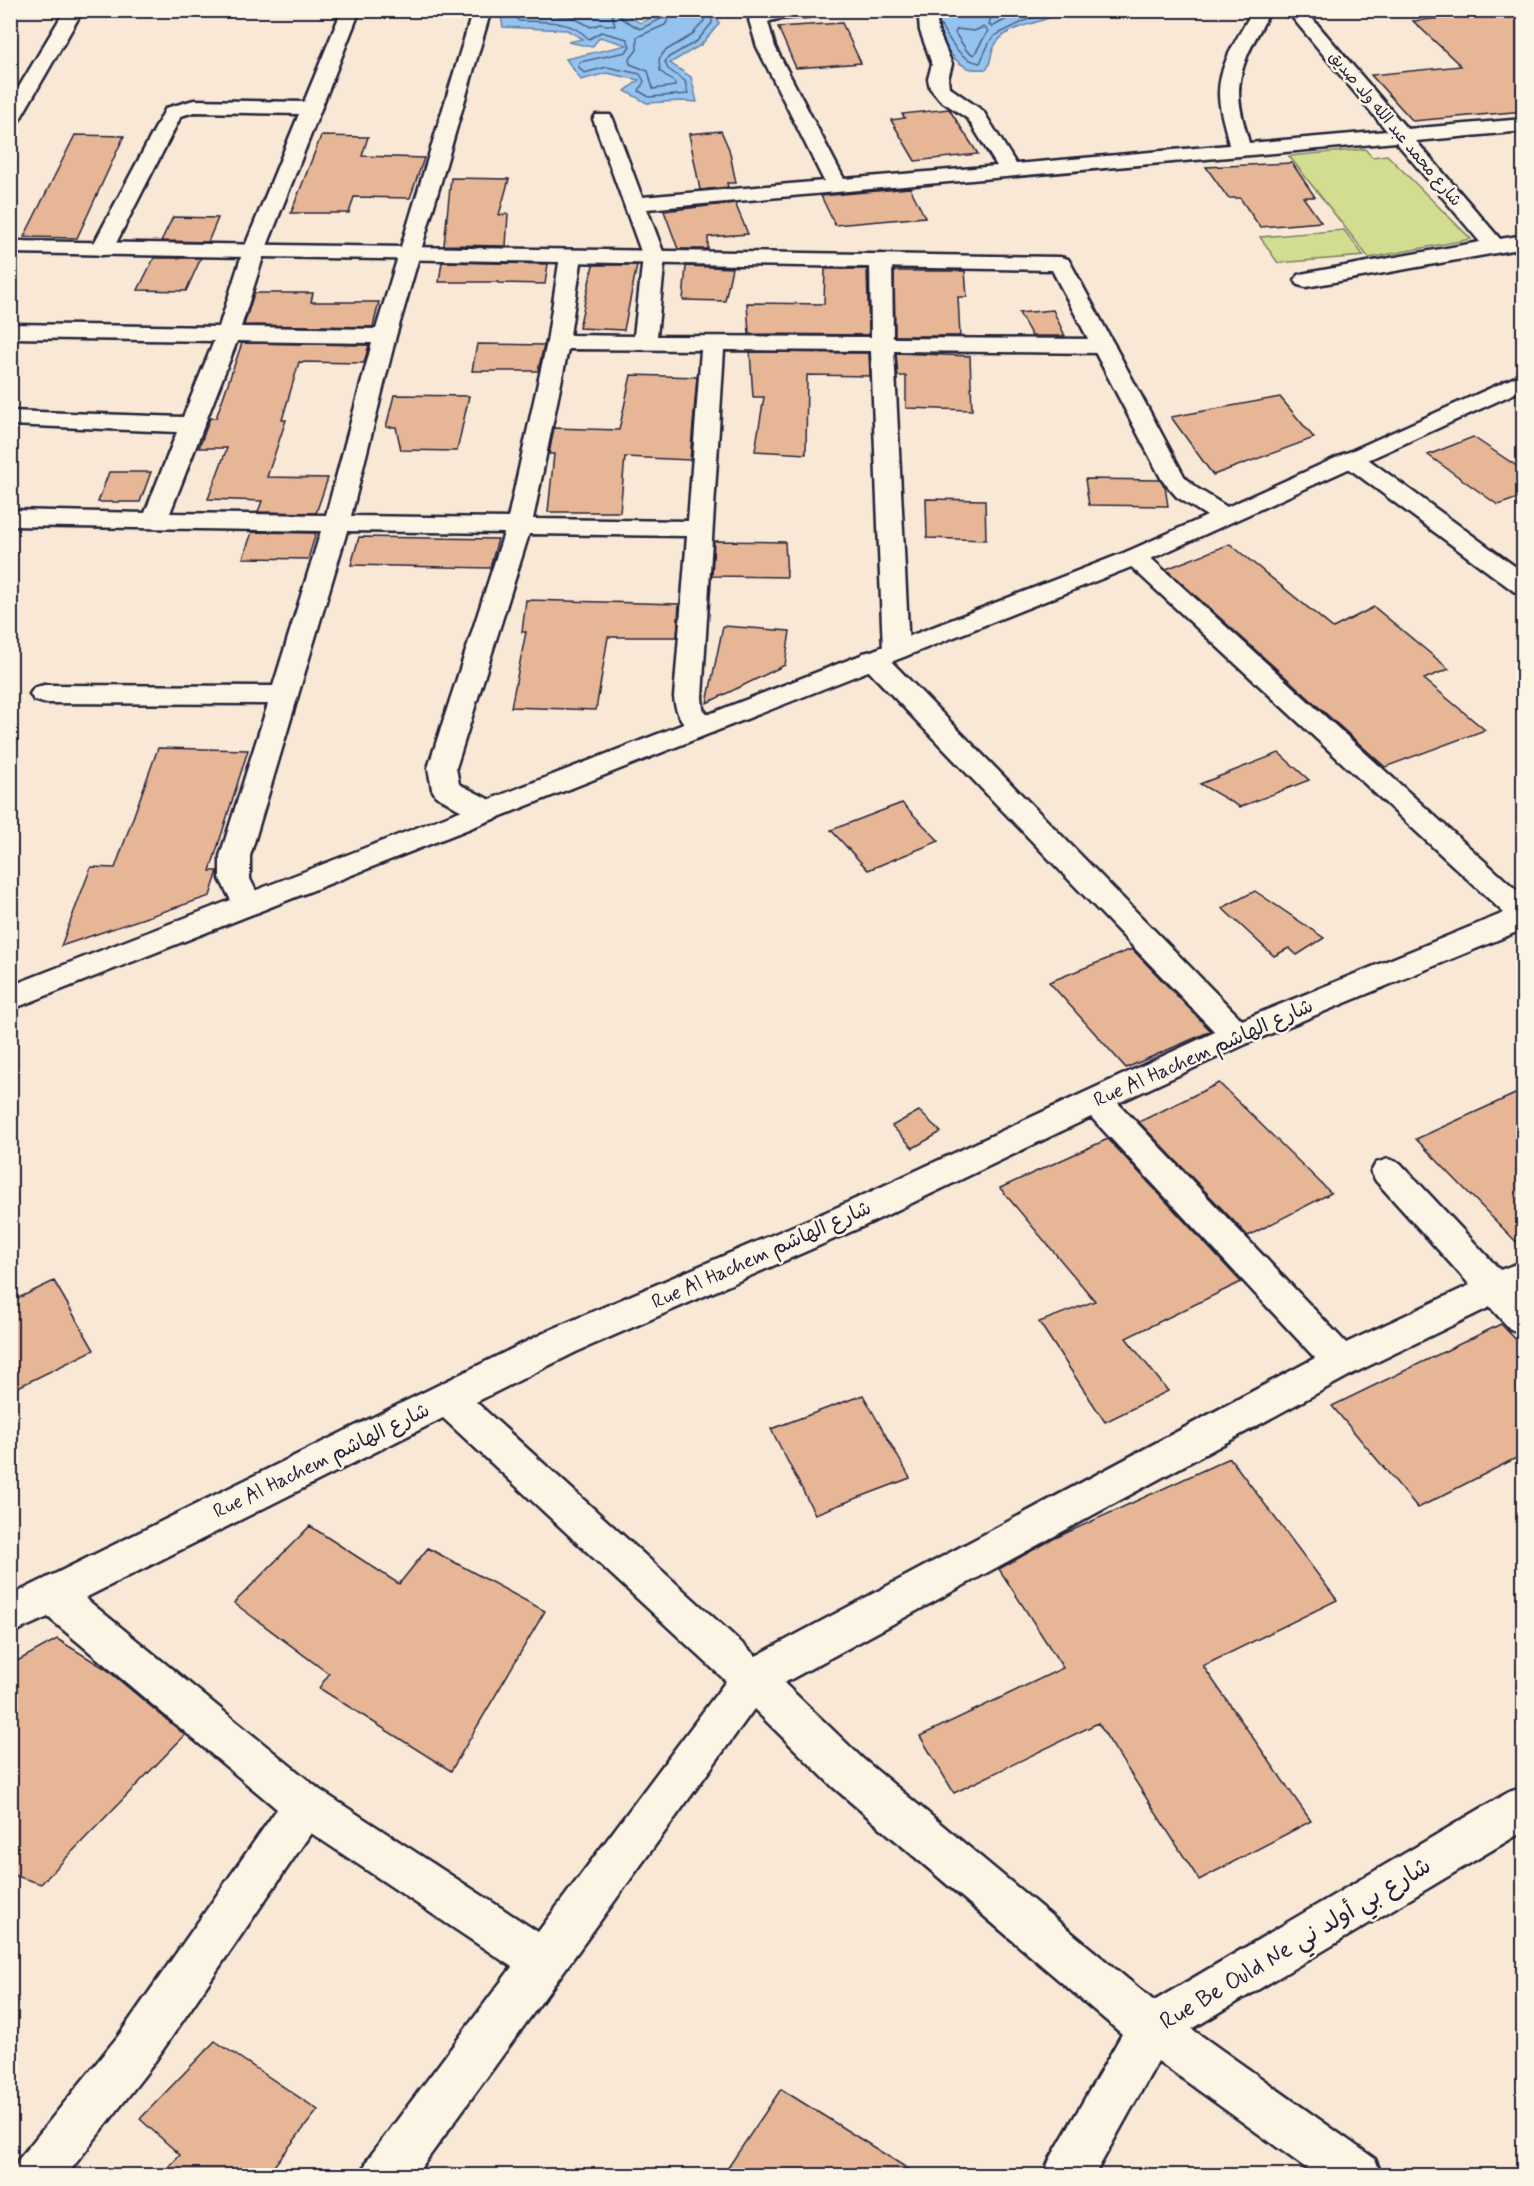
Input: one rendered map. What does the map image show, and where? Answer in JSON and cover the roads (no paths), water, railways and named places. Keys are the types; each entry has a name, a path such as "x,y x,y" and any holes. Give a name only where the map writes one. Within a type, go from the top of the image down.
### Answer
{"street":[{"path":"14,108 74,10"},
{"path":"154,521 228,334 254,251 351,10"},
{"path":"248,905 235,879 235,856 336,524 385,336 482,10"},
{"path":"814,10 772,15 758,20 766,47 836,184"},
{"path":"927,10 929,30 942,64 938,78 940,88 947,96 976,115 1010,170"},
{"path":"1240,150 1229,93 1242,47 1262,10"},
{"name":"شارع محمد عبد الله ولد صديق","path":"1295,10 1496,246"},
{"path":"102,249 173,112 194,106 313,108"},
{"path":"603,119 654,257 645,343"},
{"path":"634,204 836,184 1524,125"},
{"path":"1306,280 1524,241"},
{"path":"10,247 1060,264 1174,480 1186,492 1226,517"},
{"path":"488,811 446,789 442,768 519,526 558,342 571,256"},
{"path":"881,261 884,655 1237,1035"},
{"path":"10,331 385,336"},
{"path":"558,342 1104,346"},
{"path":"704,726 689,711 687,697 713,344"},
{"path":"10,999 1135,556 1226,517 1524,380"},
{"path":"10,418 192,425"},
{"path":"1352,459 1524,586"},
{"path":"10,518 701,528"},
{"path":"1135,556 1524,916"},
{"path":"44,694 284,695"},
{"name":"Rue Al Hachem شارع الهاشم","path":"10,1616 563,1341 852,1216 1237,1035 1524,916"},
{"path":"1095,1100 1341,1362"},
{"path":"1388,1172 1509,1282 1524,1320"},
{"path":"385,2175 752,1679 1341,1362 1509,1282"},
{"path":"446,1398 752,1679 848,1773 1151,2028 1358,2175"},
{"path":"51,1595 305,1805 542,1961"},
{"path":"36,2175 135,2051 305,1805"},
{"name":"Rue Be Ould Ne شارع بي أولد ني","path":"1067,2175 1151,2028 1524,1807"}],"water":[{"path":"621,10 640,23 665,11 717,11 719,24 701,45 670,63 691,77 697,102 647,103 625,91 639,80 607,73 581,80 566,59 627,45 600,37 592,47 568,42 583,39 567,30 503,27 501,17 521,11"},
{"path":"1052,10 1050,17 1015,29 1002,37 993,48 987,69 968,68 955,59 939,36 931,13 947,13 972,18 981,11"}]}
